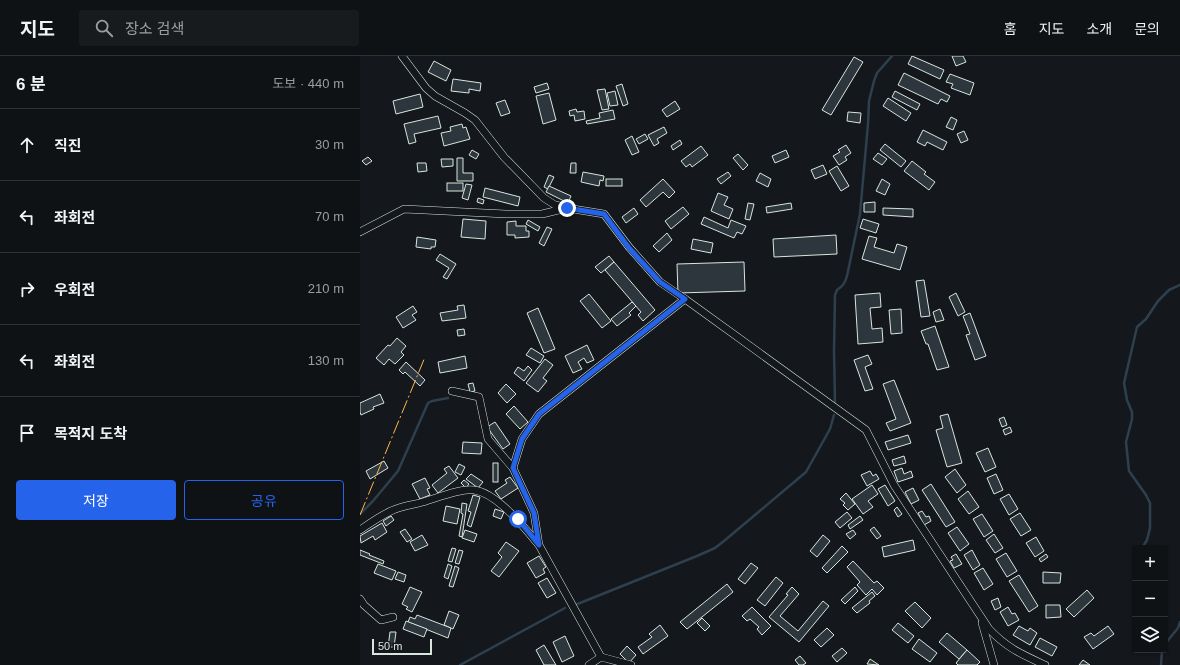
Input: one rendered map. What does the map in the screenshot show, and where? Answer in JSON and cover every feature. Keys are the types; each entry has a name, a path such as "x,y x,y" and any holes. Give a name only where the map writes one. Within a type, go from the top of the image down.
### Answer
{"street":[{"path":"402,56 426,88 435,96 465,113 474,120 504,156 544,198 555,205 604,214 629,248 660,282 866,430 894,485 989,629 1001,642 1020,654 1045,665"},
{"path":"360,232 404,209 506,214 542,214 567,208"},
{"path":"513,468 522,439 539,414 685,299"},
{"path":"452,391 479,397 488,439 513,468 534,513 539,545"},
{"path":"360,530 393,510 458,492 474,490 491,497 518,519 539,545 600,657 631,665"},
{"path":"360,599 364,605 381,620 393,617"},
{"path":"980,616 994,665"},
{"path":"589,665 600,657"}],"building":[{"path":"912,56 944,70 940,79 908,64"},
{"path":"952,56 963,56 966,62 956,66"},
{"path":"854,57 863,62 831,115 822,110"},
{"path":"434,61 451,70 446,81 428,72"},
{"path":"904,73 950,96 947,102 941,99 938,104 898,85"},
{"path":"950,74 974,83 970,95 951,88 953,84 946,82"},
{"path":"453,79 481,83 480,91 469,89 469,93 451,91"},
{"path":"547,83 549,89 536,93 534,87"},
{"path":"622,84 628,104 623,106 616,86"},
{"path":"605,89 609,109 602,110 597,90"},
{"path":"615,91 618,105 610,106 607,93"},
{"path":"895,91 920,104 917,110 892,97"},
{"path":"549,93 556,120 543,124 536,96"},
{"path":"420,94 423,107 396,114 393,101"},
{"path":"888,98 911,113 906,121 883,106"},
{"path":"505,100 510,113 501,116 496,103"},
{"path":"675,101 680,109 667,117 662,110"},
{"path":"576,109 577,112 584,111 585,119 575,121 574,115 570,116 569,111"},
{"path":"613,110 615,119 587,124 586,121 600,118 599,113"},
{"path":"848,112 861,113 860,123 847,121"},
{"path":"438,116 441,128 414,134 416,142 409,144 404,124"},
{"path":"951,117 957,120 953,130 946,127"},
{"path":"462,124 463,128 466,127 470,139 444,146 441,133 451,131 450,127"},
{"path":"664,127 667,133 657,139 659,143 654,146 648,135"},
{"path":"923,130 947,142 943,150 927,142 925,146 917,142"},
{"path":"964,131 968,140 961,143 957,134"},
{"path":"645,134 648,139 639,144 636,139"},
{"path":"632,136 639,152 632,155 625,140"},
{"path":"680,140 682,144 673,150 671,146"},
{"path":"885,144 906,161 901,167 880,150"},
{"path":"846,145 851,153 845,157 847,160 839,165 833,156 840,152 838,150"},
{"path":"701,146 708,155 692,167 690,164 686,167 681,161"},
{"path":"472,150 479,154 476,159 469,155"},
{"path":"786,150 789,157 775,163 772,156"},
{"path":"878,153 887,159 882,165 873,159"},
{"path":"738,154 748,165 743,170 733,158"},
{"path":"368,157 372,161 366,165 362,161"},
{"path":"457,158 463,158 463,173 473,173 473,181 457,181"},
{"path":"441,159 453,159 453,166 442,167"},
{"path":"912,161 926,172 924,174 935,182 929,190 904,171"},
{"path":"417,163 426,163 427,171 418,172"},
{"path":"571,163 576,163 576,173 570,173"},
{"path":"823,165 827,174 815,179 811,170"},
{"path":"837,166 849,186 841,191 829,171"},
{"path":"583,172 604,176 603,181 600,180 599,186 581,182"},
{"path":"728,172 731,176 721,184 717,179"},
{"path":"760,173 771,179 768,187 756,181"},
{"path":"549,175 554,177 548,189 544,187"},
{"path":"606,179 622,179 622,186 606,186"},
{"path":"663,179 675,192 669,198 663,192 646,207 640,200"},
{"path":"882,179 890,184 885,195 876,191"},
{"path":"447,183 463,183 463,191 447,191"},
{"path":"466,184 472,185 468,200 462,198"},
{"path":"549,186 571,196 568,203 546,192"},
{"path":"485,188 520,197 518,206 483,197"},
{"path":"718,193 728,197 724,205 733,209 729,219 711,211"},
{"path":"478,198 484,200 483,204 477,202"},
{"path":"875,202 875,212 864,212 864,203"},
{"path":"748,203 754,204 750,220 745,219"},
{"path":"791,203 792,209 767,213 766,207"},
{"path":"683,207 689,214 671,229 665,221"},
{"path":"634,208 638,214 626,223 622,217"},
{"path":"883,208 913,209 913,217 883,215"},
{"path":"704,217 728,228 731,220 746,226 742,234 737,232 734,238 701,224"},
{"path":"463,219 486,221 485,239 461,237"},
{"path":"863,219 879,224 876,233 860,228"},
{"path":"528,220 540,227 538,231 526,224"},
{"path":"516,221 516,226 526,226 526,231 529,231 529,237 515,238 515,235 507,235 507,222"},
{"path":"547,227 552,229 544,246 539,243"},
{"path":"667,233 672,240 659,252 653,246"},
{"path":"836,235 837,254 774,257 773,239"},
{"path":"869,236 877,238 874,247 894,253 897,244 907,247 900,270 862,259"},
{"path":"417,237 436,240 435,247 431,247 431,249 416,247"},
{"path":"693,239 713,243 711,253 691,249"},
{"path":"440,254 456,264 447,279 443,277 449,268 436,260"},
{"path":"609,256 614,262 601,273 595,267"},
{"path":"614,262 655,310 643,321 638,315 641,312 605,270"},
{"path":"744,262 745,291 678,293 677,264"},
{"path":"924,280 930,316 921,317 916,281"},
{"path":"880,293 881,307 870,308 872,329 882,328 883,342 858,344 855,295"},
{"path":"956,293 965,312 958,316 949,297"},
{"path":"589,294 611,321 602,328 580,301"},
{"path":"632,302 636,306 629,313 631,315 617,326 611,319"},
{"path":"464,305 466,318 442,321 440,313 458,310 457,306"},
{"path":"413,306 417,312 412,315 416,320 403,328 396,317"},
{"path":"538,308 555,349 544,353 527,313"},
{"path":"901,309 902,333 891,334 889,310"},
{"path":"940,309 944,320 936,322 933,312"},
{"path":"970,313 986,356 975,360 966,335 970,334 963,316"},
{"path":"935,326 949,367 937,370 928,344 926,344 921,331"},
{"path":"464,329 465,335 458,336 457,330"},
{"path":"397,338 406,346 401,352 404,355 395,364 389,359 384,365 376,358"},
{"path":"587,345 594,360 587,363 584,358 578,362 582,369 573,373 565,356"},
{"path":"531,348 544,356 540,363 526,355"},
{"path":"868,355 872,364 865,367 873,389 865,391 854,360"},
{"path":"465,356 467,368 440,373 438,362"},
{"path":"545,359 553,365 543,378 547,381 538,392 526,383"},
{"path":"406,362 425,380 420,386 405,372 403,374 399,370"},
{"path":"528,366 532,370 524,381 514,373 518,367 524,371"},
{"path":"894,380 911,423 890,431 886,423 896,419 883,384"},
{"path":"473,383 475,391 470,392 468,384"},
{"path":"506,384 516,394 507,403 498,393"},
{"path":"380,394 384,403 373,407 374,409 361,415 360,403"},
{"path":"514,406 528,422 520,429 506,414"},
{"path":"948,414 962,463 947,467 936,430 943,428 940,416"},
{"path":"1004,417 1007,425 1002,427 999,419"},
{"path":"495,422 510,444 503,449 487,427"},
{"path":"1010,427 1012,432 1005,435 1003,430"},
{"path":"908,435 911,443 888,450 885,442"},
{"path":"463,442 482,443 481,454 462,453"},
{"path":"988,448 996,467 985,472 976,453"},
{"path":"904,456 906,463 894,466 892,460"},
{"path":"384,461 388,468 370,479 366,471"},
{"path":"493,463 498,463 498,482 493,482"},
{"path":"459,464 465,467 461,475 455,472"},
{"path":"449,466 458,478 438,493 432,485 447,473 444,469"},
{"path":"902,468 904,474 911,471 913,477 898,482 894,471"},
{"path":"955,469 966,485 957,493 945,477"},
{"path":"870,471 873,476 876,474 879,479 867,486 861,475"},
{"path":"471,474 483,482 478,488 466,479"},
{"path":"996,474 1003,490 994,494 987,478"},
{"path":"510,477 518,488 501,499 495,491 507,483 505,480"},
{"path":"425,478 430,488 427,489 430,495 420,499 412,484"},
{"path":"464,480 469,484 466,488 461,483"},
{"path":"931,484 955,522 946,527 922,490"},
{"path":"872,485 878,494 868,501 873,507 863,514 852,499"},
{"path":"885,485 895,501 888,506 878,489"},
{"path":"913,488 919,500 911,504 905,492"},
{"path":"968,491 979,507 969,514 958,499"},
{"path":"846,493 855,504 848,510 843,505 845,503 840,499"},
{"path":"1009,494 1018,509 1009,515 1000,499"},
{"path":"473,495 480,497 471,527 467,525 471,512 468,511"},
{"path":"462,503 467,504 462,537 459,536 463,514 461,513"},
{"path":"446,506 460,509 457,524 443,521"},
{"path":"897,507 902,514 898,517 894,510"},
{"path":"495,509 504,512 501,519 493,516"},
{"path":"922,511 926,517 929,516 931,521 924,525 918,513"},
{"path":"847,512 852,518 840,528 835,522"},
{"path":"1020,513 1031,530 1021,536 1010,519"},
{"path":"982,514 993,531 984,537 973,519"},
{"path":"391,516 394,520 386,526 383,521"},
{"path":"860,516 863,520 850,529 848,525"},
{"path":"382,523 387,532 375,540 373,536 361,543 360,536"},
{"path":"874,527 881,536 877,539 870,530"},
{"path":"957,527 969,544 960,551 948,533"},
{"path":"405,529 412,539 407,542 400,532"},
{"path":"465,530 477,534 474,542 462,538"},
{"path":"853,530 856,534 850,539 846,534"},
{"path":"994,534 1003,548 995,553 986,540"},
{"path":"422,535 428,545 415,551 410,542"},
{"path":"823,535 830,541 817,557 810,551"},
{"path":"1036,537 1044,551 1035,557 1026,543"},
{"path":"913,540 915,550 884,557 882,547"},
{"path":"506,542 519,551 499,577 491,571 502,557 498,553"},
{"path":"842,546 848,552 827,573 822,568"},
{"path":"452,548 456,549 452,562 448,561"},
{"path":"360,550 384,561 383,564 360,555"},
{"path":"459,550 463,551 459,564 455,563"},
{"path":"972,550 980,565 973,570 964,555"},
{"path":"1006,553 1017,571 1007,577 996,559"},
{"path":"956,554 962,564 954,568 950,561 953,560 951,557"},
{"path":"1046,554 1048,557 1041,562 1039,559"},
{"path":"539,556 546,567 543,569 545,573 536,578 527,563"},
{"path":"853,561 874,583 877,581 884,588 877,595 872,589 866,595 857,585 860,582 847,567"},
{"path":"751,563 758,568 745,584 738,579"},
{"path":"378,564 396,571 392,580 374,573"},
{"path":"448,564 452,566 448,579 444,577"},
{"path":"455,566 459,568 453,587 449,586"},
{"path":"983,568 993,584 984,590 974,573"},
{"path":"398,572 406,575 404,582 395,579"},
{"path":"1043,572 1061,573 1060,583 1043,583"},
{"path":"1019,575 1038,606 1029,612 1009,581"},
{"path":"776,577 783,583 765,606 757,600"},
{"path":"547,578 556,593 547,598 538,583"},
{"path":"727,584 733,592 687,629 680,622"},
{"path":"410,587 422,592 412,612 406,609 408,607 402,604"},
{"path":"792,587 799,594 780,616 798,631 823,601 829,606 799,642 769,617 788,595 786,594"},
{"path":"855,587 858,591 845,604 841,600"},
{"path":"1087,590 1094,598 1074,617 1066,609"},
{"path":"872,592 875,596 869,601 870,603 857,613 852,608"},
{"path":"998,598 1001,607 995,610 991,601"},
{"path":"915,602 931,618 922,628 905,611"},
{"path":"1046,605 1060,605 1061,617 1046,618"},
{"path":"752,607 771,626 762,635 757,629 759,627 750,619 747,621 742,616"},
{"path":"1008,607 1012,614 1015,613 1019,620 1008,626 1000,612"},
{"path":"449,611 459,615 453,629 444,625"},
{"path":"417,615 451,628 448,638 408,622 410,617 415,619"},
{"path":"702,618 710,626 705,631 697,623"},
{"path":"406,621 427,629 424,637 403,629"},
{"path":"898,623 914,636 908,643 892,630"},
{"path":"660,625 668,636 643,654 638,647 652,637 649,634"},
{"path":"1019,626 1028,631 1030,628 1037,633 1030,645 1013,635"},
{"path":"1108,626 1114,634 1093,649 1084,637 1091,633 1094,636"},
{"path":"827,628 834,635 821,647 814,640"},
{"path":"390,632 396,632 394,647 388,647"},
{"path":"947,633 967,650 959,659 939,642"},
{"path":"565,636 574,656 562,662 553,642"},
{"path":"1040,638 1057,647 1052,656 1035,647"},
{"path":"919,639 937,653 930,662 912,649"},
{"path":"544,645 556,665 544,665 536,650"},
{"path":"627,646 636,655 629,663 620,654"},
{"path":"842,648 847,653 837,662 832,656"},
{"path":"967,650 980,662 977,665 958,665 956,663"},
{"path":"800,656 806,663 803,665 799,665 795,660"},
{"path":"870,659 879,665 867,664"},
{"path":"1083,660 1090,665 1079,665"}],"waterway":[{"path":"835,403 835,295 837,290 844,284 847,276 860,214 869,101 877,73 892,56"},
{"path":"1144,545 1147,540 1150,528 1150,503 1129,471 1126,442 1132,419 1132,412 1127,400 1124,383 1137,327 1146,319 1158,301 1169,290 1180,285"},
{"path":"360,514 398,471 428,403 448,398"},
{"path":"575,605 715,548 806,472 830,429 834,415"},
{"path":"460,665 565,608"},
{"path":"1168,640 1178,628 1180,622"},
{"path":"1161,665 1162,653"}],"power":[{"path":"360,515 425,357"}],"route":[{"path":"518,519 539,545 534,513 513,468 522,439 539,414 685,299 660,282 629,248 604,214 567,208"}]}
